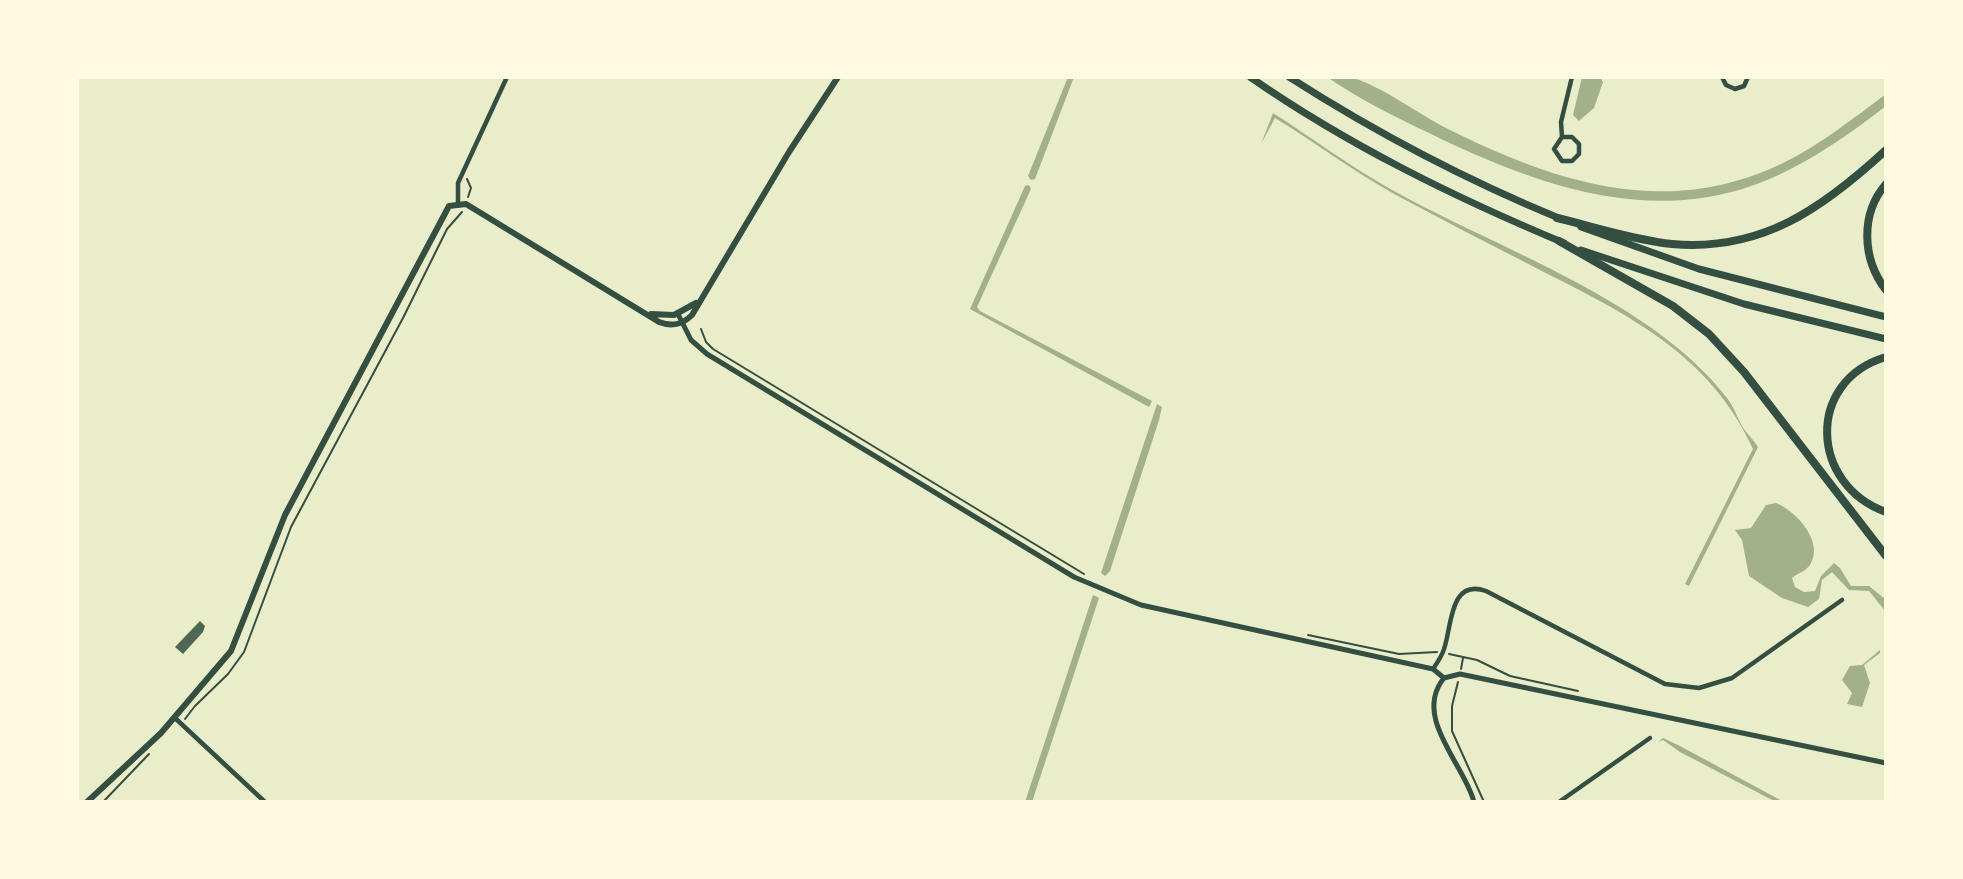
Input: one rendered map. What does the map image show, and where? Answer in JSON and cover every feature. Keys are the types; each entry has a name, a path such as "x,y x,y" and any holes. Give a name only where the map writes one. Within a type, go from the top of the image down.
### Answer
{"highway":[{"path":"1242,77 1264,87"},
{"path":"1250,77 1345,137 1433,184 1559,241 1721,297 1886,339"},
{"path":"1289,77 1356,119 1452,170 1557,218 1699,268 1886,317"},
{"path":"1557,218 1673,244 1733,241 1776,229 1815,209 1886,150"},
{"path":"1886,184 1869,215 1867,240 1871,265 1886,289"},
{"path":"1559,241 1672,306 1709,334 1744,372 1886,556"},
{"path":"1886,357 1870,363 1842,388 1830,410 1827,438 1831,461 1843,484 1864,503 1886,512"}],"main road":[{"path":"87,802 175,718 231,650 285,516 388,324 444,211 462,203 665,324 682,323 692,314 838,77"},
{"path":"650,314 678,314 698,302"}],"street":[{"path":"462,203 457,191 462,173 507,77"},
{"path":"1562,137 1572,136 1579,144 1579,154 1572,161 1562,161 1555,154 1555,144 1562,137 1561,122 1572,77"},
{"path":"1723,77 1726,85 1735,89 1744,86 1748,77"},
{"path":"678,314 691,340 707,354 1097,588 1164,611 1433,669 1444,678"},
{"path":"1433,669 1443,653 1455,601 1463,592 1478,589 1658,681 1676,687 1699,688 1732,678 1842,600"},
{"path":"1444,678 1460,674 1886,763"},
{"path":"1444,678 1435,700 1437,725 1474,802"},
{"path":"175,718 265,802"},
{"path":"1559,802 1650,738"}],"path":[{"path":"278,560 291,527 471,188 462,173"},
{"path":"701,330 706,342 713,349 1089,576"},
{"path":"1297,632 1399,654 1443,653 1464,657 1452,706 1452,731 1484,802"},
{"path":"103,802 152,752"}],"shaded area":[{"path":"1068,77 1074,77 1035,179 1031,180 1028,176"},
{"path":"1327,77 1348,77 1365,82 1446,128 1529,165 1613,187 1655,191 1698,189 1741,179 1785,162 1811,147 1886,94 1886,106 1816,155 1779,175 1739,190 1699,198 1659,201 1580,191 1503,166 1390,114"},
{"path":"1582,77 1600,77 1603,82 1594,108 1579,121 1573,115"},
{"path":"1273,113 1394,191 1573,280 1617,305 1659,333 1696,364 1727,398 1742,426 1758,447 1689,586 1685,584 1753,449 1735,416 1714,387 1690,362 1634,321 1396,195 1275,118 1261,144"},
{"path":"1029,185 1031,189 977,307 980,311 1152,401 1149,407 970,309 1025,186"},
{"path":"1157,404 1162,407 1159,420 1110,571 1105,576 1101,573"},
{"path":"1776,503 1800,520 1814,547 1810,565 1792,578 1795,587 1804,592 1815,591 1821,576 1834,563 1851,586 1869,586 1885,599 1886,612 1869,591 1849,590 1832,572 1822,580 1819,599 1808,607 1782,598 1749,576 1742,540 1735,530 1751,528 1766,505"},
{"path":"1093,595 1099,598 1032,802 1025,802"},
{"path":"1880,650 1880,653 1864,665 1870,683 1862,707 1847,704 1852,693 1842,680 1850,666 1862,665"},
{"path":"1663,738 1784,802 1776,802 1680,752 1663,740 1658,742"}],"building":[{"path":"200,621 205,626 203,632 183,654 175,647"}]}
